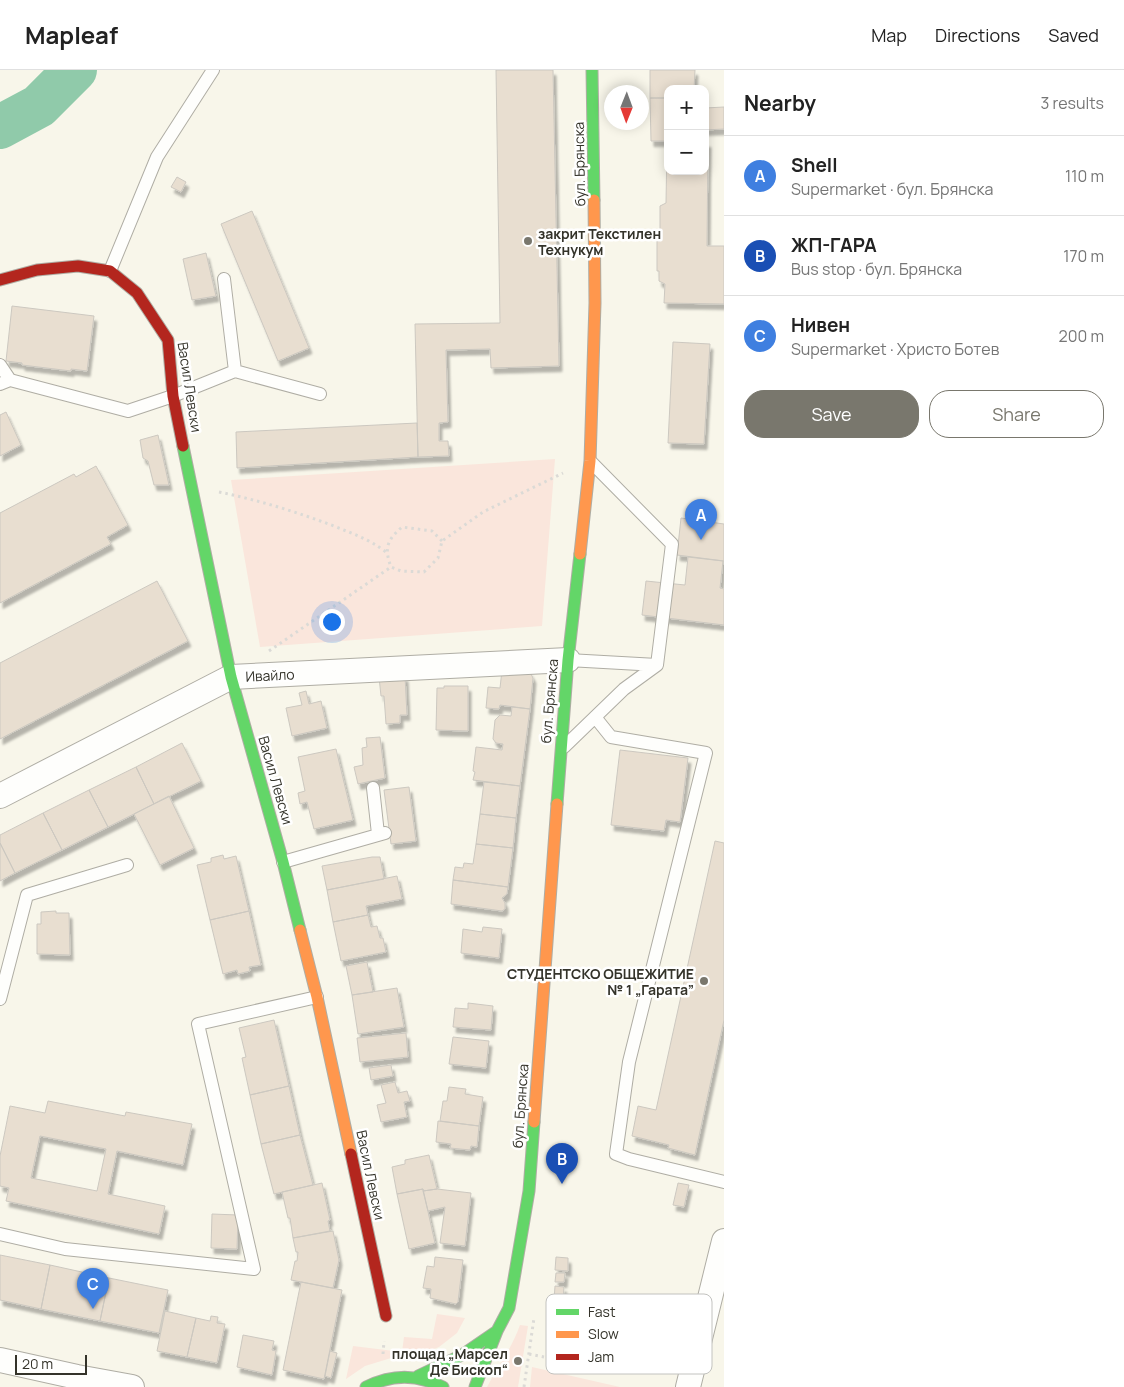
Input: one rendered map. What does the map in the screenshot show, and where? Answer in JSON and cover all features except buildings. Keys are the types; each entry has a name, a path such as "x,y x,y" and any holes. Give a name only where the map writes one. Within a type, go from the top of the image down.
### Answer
{"main road":[{"name":"бул. Брянска","path":"475,1387 497,1331 509,1308 529,1191 560,751 590,461 595,303 592,70"},
{"path":"0,280 37,270 78,266 110,271"},
{"name":"Васил Левски","path":"110,271 137,293 168,340 174,396 232,676 284,862 317,997 386,1316"},
{"name":"бул. Брянска","path":"418,1376 462,1355 497,1331"},
{"path":"366,1387 380,1380 399,1375 418,1376 443,1387"}],"street":[{"name":"Ивайло","path":"0,796 232,676 568,660"},
{"path":"711,1294 724,1242"},
{"path":"0,1360 76,1382 132,1387"},
{"path":"688,1387 691,1374"}],"lane":[{"path":"110,271 156,157 212,70"},
{"path":"224,279 235,372"},
{"path":"0,365 5,382 128,411 174,396 235,372 320,394"},
{"path":"560,751 624,689 657,665 672,544 590,461"},
{"path":"568,660 657,665"},
{"path":"595,717 611,737 706,753 629,1062 616,1154 629,1159 724,1182"},
{"path":"284,862 382,834 372,788"},
{"path":"0,999 27,896 127,865"},
{"path":"0,1234 65,1249 254,1269 198,1024 317,997"}],"path":[{"path":"193,491 214,491 248,498 318,520 372,541 386,553 391,567 401,571 424,572 438,558 442,541 483,512 525,490 590,461"},
{"path":"386,553 391,536 402,527 432,531 442,541"},
{"path":"263,655 391,567"},
{"path":"509,1308 535,1314 524,1387"},
{"path":"380,1380 386,1316"},
{"path":"529,1354 544,1357"}],"shaded area":[{"path":"555,459 542,626 260,647 231,480"},
{"path":"437,1314 465,1318 457,1333 439,1347 416,1356 391,1358 365,1366 346,1379 353,1346 402,1352 404,1337 432,1339"},
{"path":"520,1325 528,1326 518,1387 487,1387 509,1349"},
{"path":"532,1367 546,1370 546,1374 563,1374 620,1387 530,1387"}],"waterway":[{"path":"0,127 39,106 75,70"}],"traffic: fast":[{"path":"592,70 594,200"},
{"path":"183,446 231,677 300,930"},
{"path":"557,804 568,660 580,554"},
{"path":"475,1387 497,1331 509,1308 529,1191 534,1122"},
{"path":"418,1376 462,1355 497,1331"},
{"path":"366,1387 386,1380 404,1377 423,1380 443,1387"}],"traffic: slow":[{"path":"580,554 590,461 595,303 594,200"},
{"path":"534,1122 557,804"},
{"path":"300,930 317,997 351,1154"}],"traffic: jam":[{"path":"0,280 37,270 78,266 110,271 137,293 168,340 173,396 183,446"},
{"path":"351,1154 386,1316"}],"place":[{"name":"закрит Текстилен Технукум","path":"528,241"},
{"name":"Shell","path":"701,540"},
{"name":"СТУДЕНТСКО ОБЩЕЖИТИЕ № 1 „Гарата”","path":"704,981"},
{"name":"ЖП-ГАРА","path":"562,1184"},
{"name":"Нивен","path":"93,1309"},
{"name":"площад „Марсел Де Бископ“","path":"518,1361"}]}
